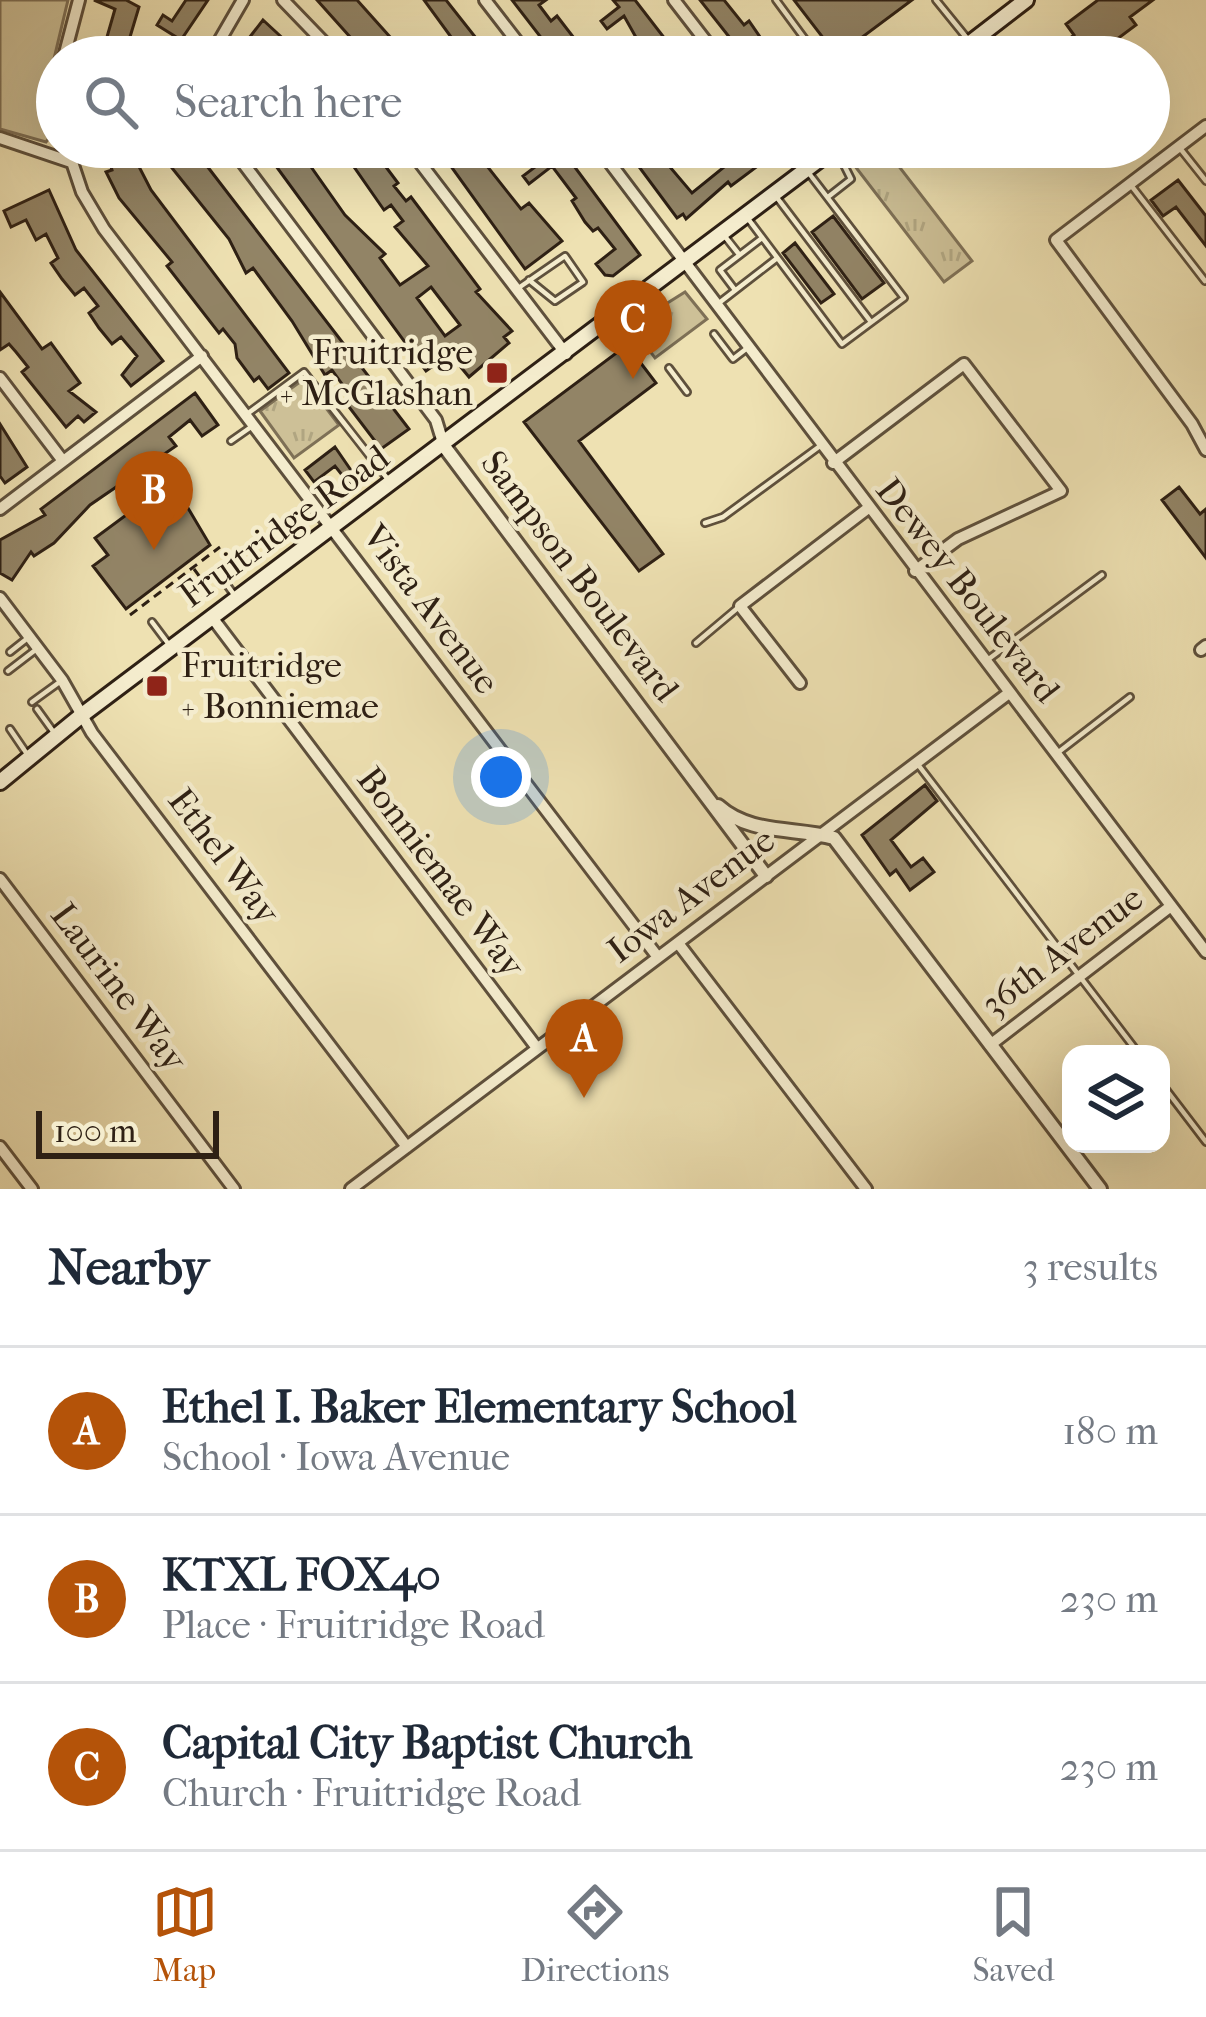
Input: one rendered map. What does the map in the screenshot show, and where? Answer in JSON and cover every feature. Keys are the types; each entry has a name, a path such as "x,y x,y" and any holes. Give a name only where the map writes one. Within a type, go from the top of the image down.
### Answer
{"main road":[{"path":"979,36 1026,0"},
{"name":"Fruitridge Road","path":"0,782 236,597 393,485 809,168"}],"street":[{"path":"70,36 79,0"},
{"path":"222,36 243,0"},
{"path":"283,0 318,36"},
{"path":"485,0 513,36"},
{"path":"674,0 702,36"},
{"path":"1170,154 1206,126"},
{"path":"0,138 36,150"},
{"name":"Vista Avenue","path":"74,168 95,216 657,956"},
{"name":"Sampson Boulevard","path":"247,168 436,419 443,446 718,806 766,876"},
{"path":"424,168 566,354"},
{"name":"Dewey Boulevard","path":"614,168 746,350 1206,952"},
{"path":"1151,168 1056,241 1206,450"},
{"path":"0,509 202,356"},
{"path":"833,463 964,364 1061,491 958,539 914,571"},
{"path":"0,378 64,461"},
{"path":"800,682 740,606 868,509"},
{"name":"Ethel Way","path":"0,599 407,1147"},
{"name":"Bonniemae Way","path":"211,616 537,1048"},
{"name":"Iowa Avenue","path":"351,1189 1009,693"},
{"path":"718,806 732,819 834,838 1100,1189"},
{"name":"Laurine Way","path":"0,879 234,1189"},
{"name":"36th Avenue","path":"990,1045 1172,906"},
{"path":"678,943 866,1189"},
{"path":"0,1147 32,1189"}],"lane":[{"path":"776,0 803,36"},
{"path":"936,0 964,36"},
{"path":"1179,147 1206,181"},
{"path":"828,197 851,179 846,168"},
{"path":"746,216 842,344 904,298 806,170"},
{"path":"1130,184 1205,281"},
{"path":"775,194 872,322"},
{"path":"723,234 740,256"},
{"path":"735,291 720,270 762,238"},
{"path":"517,290 530,280 565,256 583,282 555,301 530,280"},
{"path":"714,307 778,259"},
{"path":"756,262 763,270"},
{"path":"748,267 755,276"},
{"path":"737,276 743,284"},
{"path":"714,334 733,359 746,350"},
{"path":"669,368 687,392"},
{"path":"231,441 304,371 393,485"},
{"path":"705,523 724,517 820,446"},
{"path":"217,572 236,597"},
{"path":"985,662 1102,575"},
{"path":"696,644 740,606"},
{"path":"152,622 171,647"},
{"path":"10,652 30,637"},
{"path":"8,670 38,648"},
{"path":"32,702 62,680"},
{"path":"1056,754 1130,697"},
{"path":"37,709 58,738"},
{"path":"10,729 30,759"},
{"path":"916,762 1132,1045"},
{"path":"1170,1095 1206,1142"}],"path":[{"path":"130,615 220,547"},
{"path":"193,568 211,592"}],"green space":[{"path":"0,0 68,0 59,36 36,36 36,139 0,129"},
{"path":"856,168 900,168 972,261 944,282"},
{"path":"685,292 707,319 655,358 631,326"},
{"path":"304,379 339,425 294,458 260,411"}],"building":[{"path":"94,0 126,0 139,7 130,36 107,36 115,9"},
{"path":"186,0 208,0 184,36 157,25 163,15 172,21"},
{"path":"317,0 357,0 389,36 349,36"},
{"path":"424,0 446,0 474,36 450,36"},
{"path":"512,0 546,0 539,5 551,21 557,16 572,36 540,36"},
{"path":"613,0 635,0 663,36 635,36 624,16 607,29 601,21 619,7"},
{"path":"700,0 724,0 759,36 728,36"},
{"path":"794,0 912,0 864,36 822,36"},
{"path":"1098,0 1153,0 1130,17 1136,25 1121,36 1073,36 1066,24"},
{"path":"263,20 280,36 251,36"},
{"path":"140,168 151,190 289,373 268,389 259,377 254,381 237,358 235,344 223,329 219,333 167,266 172,262 119,198 106,172"},
{"path":"172,168 209,168 409,429 381,449 346,403 352,398 332,370 325,375 253,268 246,273 229,239"},
{"path":"277,168 312,168 345,215 385,254 380,258 400,285 428,266 395,227 403,221 391,205 384,210 355,168 387,168 398,183 394,186 406,201 411,197 480,289 476,292 512,331 504,337 509,343 469,377 450,354 426,371","holes":["431,287 460,325 445,336 417,298"]},
{"path":"452,168 489,168 521,209 529,203 562,241 525,269"},
{"path":"534,168 549,168 529,184 523,176"},
{"path":"554,168 576,168 640,255 613,276 605,275 596,264 615,249 598,228 593,231 585,222 572,201 576,198"},
{"path":"640,168 671,168 692,193 723,168 755,168 731,186 728,182 686,219 683,214 677,218"},
{"path":"1178,180 1206,216 1206,246 1176,207 1163,216 1151,200"},
{"path":"49,190 76,250 163,361 131,386 122,375 137,356 121,337 112,344 89,313 98,306 84,288 75,295 62,279 51,263 58,258 46,234 36,240 26,220 11,227 4,211"},
{"path":"833,216 884,283 862,299 812,232"},
{"path":"795,243 834,294 821,303 783,253"},
{"path":"0,292 42,349 51,343 80,383 69,391 96,412 84,422 78,416 66,427 22,372 28,367 16,352 9,344 0,350"},
{"path":"627,345 656,383 579,441 663,554 639,571 524,422"},
{"path":"195,393 218,425 202,436 190,420 169,437 176,446 90,505 54,543 34,556 31,552 12,580 0,573 0,540 45,515 41,509"},
{"path":"0,424 27,467 5,483 0,476"},
{"path":"335,447 357,479 350,485 335,466 314,482 305,470"},
{"path":"1179,487 1200,514 1206,509 1206,558 1162,500"},
{"path":"182,498 210,545 126,609 93,566 108,555 95,538 137,507 149,523"},
{"path":"925,785 937,801 891,840 911,867 923,858 934,872 910,890 896,870 890,875 862,835"}],"place":[{"name":"Fruitridge + McGlashan","path":"497,373"},
{"name":"Capital City Baptist Church","path":"633,379"},
{"name":"KTXL FOX40","path":"154,550"},
{"name":"Fruitridge + Bonniemae","path":"157,686"},
{"name":"Ethel I. Baker Elementary School","path":"584,1098"}]}
